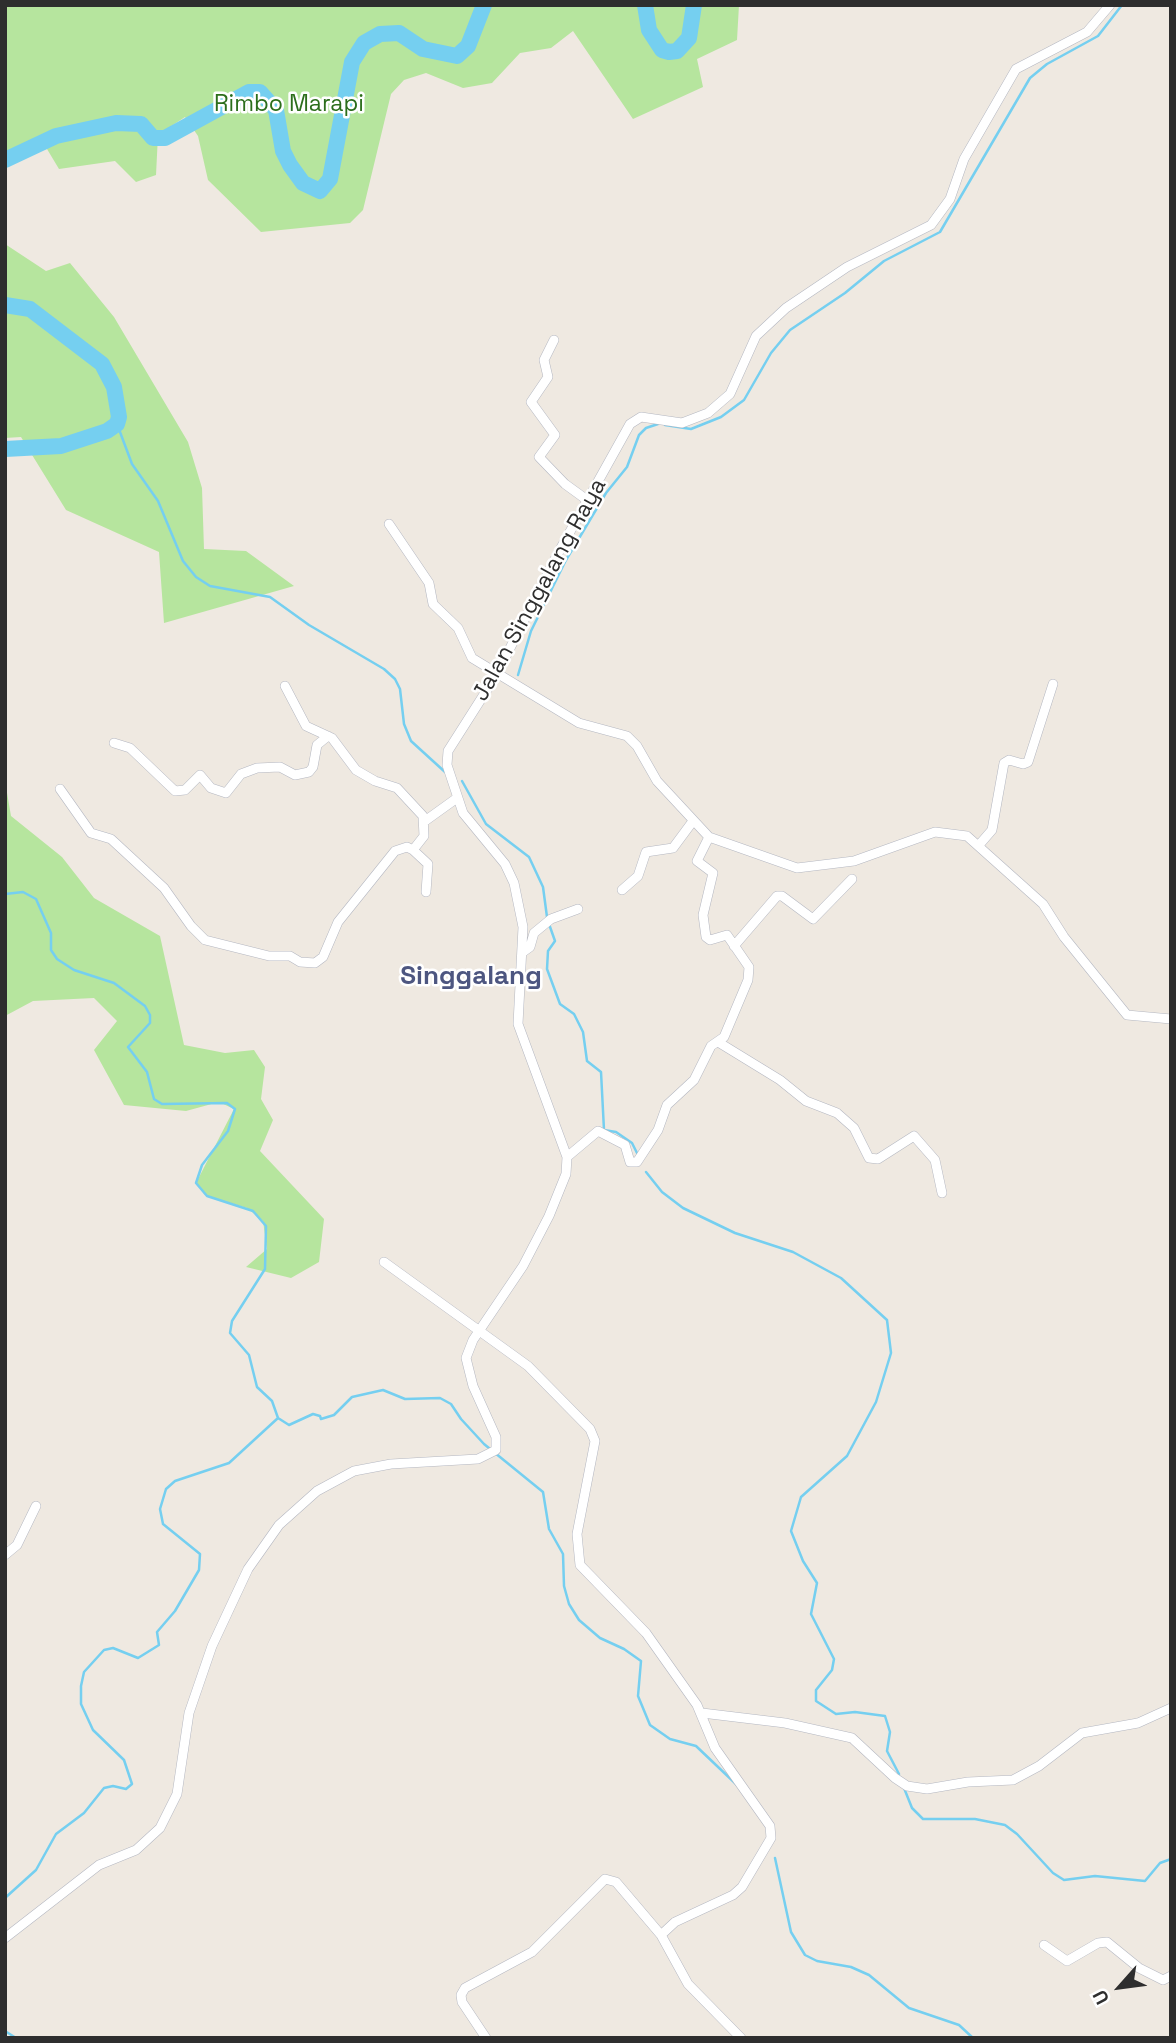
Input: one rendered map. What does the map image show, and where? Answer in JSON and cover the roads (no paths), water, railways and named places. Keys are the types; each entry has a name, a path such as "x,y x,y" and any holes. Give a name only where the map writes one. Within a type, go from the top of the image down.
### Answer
{"street":[{"name":"Jalan Singgalang Raya","path":"567,1157 518,1024 517,999 523,928 514,883 505,864 471,827 457,798 447,765 448,751 497,674 587,500 633,421 641,417 682,423 708,413 730,394 756,336 786,308 847,267 931,225 950,199 964,159 1016,69 1087,32 1110,5"},
{"path":"554,340 544,360 548,377 531,402 555,435 539,458 555,471 565,484 587,500"},
{"path":"389,524 429,583 433,604 458,628 469,656 579,723 627,736 637,746 657,781 709,837 797,868 854,861 935,832 956,833 979,845 1043,904 1064,936 1127,1015 1171,1019"},
{"path":"979,845 992,830 1004,763 1009,760 1023,764 1028,762 1053,684"},
{"path":"285,686 306,726 328,736 356,770 375,781 397,788 425,821 424,836 413,850"},
{"path":"114,743 130,748 175,791 185,790 200,775 211,788 226,793 241,774 257,768 280,767 295,775 309,772 313,767 317,746 328,736"},
{"path":"60,789 90,833 111,839 164,888 191,926 205,940 269,956 290,956 300,962 315,963 323,957 334,940 338,922 395,851 407,847 413,850 429,869 426,892"},
{"path":"425,821 457,798"},
{"path":"622,890 638,876 646,852 673,848 693,821"},
{"path":"5,1938 99,1866 136,1850 160,1828 177,1794 189,1713 212,1646 248,1569 279,1525 317,1491 354,1471 391,1464 478,1459 495,1450 496,1437 467,1371 466,1358 478,1332 534,1247 559,1195 567,1157 598,1131 625,1145 630,1162 637,1162 658,1130 667,1105 694,1080 712,1045 724,1037 749,976 748,965 725,934 710,940 706,937 703,915 713,873 701,867 697,859 709,837"},
{"path":"734,946 777,896 782,896 813,919 852,880"},
{"path":"523,952 530,947 534,933 551,919 578,909"},
{"path":"718,1042 808,1103 837,1113 854,1128 869,1158 878,1159 914,1136 935,1160 942,1193"},
{"path":"384,1262 528,1366 590,1429 595,1450 577,1534 580,1565 646,1633 702,1713 715,1748 770,1826 771,1838 742,1887 733,1895 675,1922 661,1935"},
{"path":"5,1555 17,1545 36,1506"},
{"path":"702,1713 785,1723 852,1738 895,1778 907,1786 928,1789 968,1782 1013,1780 1039,1766 1082,1733 1138,1723 1171,1707"},
{"path":"486,2038 463,2002 465,1988 531,1952 606,1879 616,1882 661,1935 696,1994 741,2038"},
{"path":"1044,1945 1067,1961 1098,1943 1107,1942 1139,1968 1163,1980 1171,1976"}],"waterway":[{"path":"5,160 56,136 116,123 141,124 153,138 165,138 249,92 260,92 276,110 283,151 290,165 303,183 320,191 330,179 352,62 364,43 380,34 399,33 423,49 457,56 468,46 484,5"},
{"path":"645,5 649,30 662,50 669,52 677,51 689,38 694,5"},
{"path":"665,425 691,429 721,417 744,400 771,353 790,330 845,293 884,261 940,232 1030,78 1047,64 1098,36 1122,5"},
{"path":"5,305 30,309 102,364 114,387 119,417 117,424 107,431 61,446 5,449"},
{"path":"117,424 132,464 158,501 183,561 196,577 210,586 270,597 309,625 384,669 395,679 400,689 404,724 411,741 445,772"},
{"path":"518,675 531,631 566,560 606,493 627,467 639,435 646,428 658,424"},
{"path":"462,781 486,824 529,857 543,887 547,917"},
{"path":"5,894 23,892 36,899 51,933 51,950 57,959 74,970 114,983 145,1006 150,1015 150,1023 128,1047 147,1072 154,1099 162,1104 227,1103 235,1109 228,1131 202,1165 196,1183 207,1196 253,1211 266,1226 265,1269 232,1321 230,1333 249,1355 257,1387 272,1401 278,1418 289,1425 313,1414 321,1419 334,1415 352,1397 383,1390 405,1399 440,1398 451,1404 484,1444 543,1492 549,1529 563,1554 564,1586 569,1604 579,1620 600,1638 624,1649 641,1661 638,1696 650,1725 670,1739 696,1746 737,1785"},
{"path":"549,924 555,941 548,951 547,969 560,1004 574,1014 583,1032 587,1061 601,1072 604,1130 616,1132 632,1143 638,1155"},
{"path":"646,1172 662,1192 683,1208 735,1233 793,1252 841,1278 887,1320 891,1353 876,1402 847,1456 801,1497 791,1531 803,1561 817,1583 811,1614 834,1659 832,1670 816,1690 816,1701 836,1714 855,1712 885,1716 890,1732 887,1751 899,1774"},
{"path":"5,1898 36,1870 56,1834 84,1813 104,1788 113,1786 126,1789 132,1784 124,1760 93,1730 81,1704 81,1686 84,1672 104,1650 113,1648 138,1658 159,1645 157,1632 175,1611 199,1570 200,1554 163,1524 160,1509 166,1489 175,1481 229,1463 278,1418"},
{"path":"904,1788 912,1808 923,1819 975,1819 1005,1825 1017,1834 1053,1873 1064,1880 1095,1876 1145,1881 1160,1863 1171,1859"},
{"path":"775,1858 791,1932 805,1955 817,1961 851,1967 869,1975 909,2008 959,2025 973,2038"},
{"path":"5,2031 16,2038"}],"district":[{"name":"Singgalang","path":"471,977"}],"park label":[{"name":"Rimbo Marapi","path":"289,105"}]}
